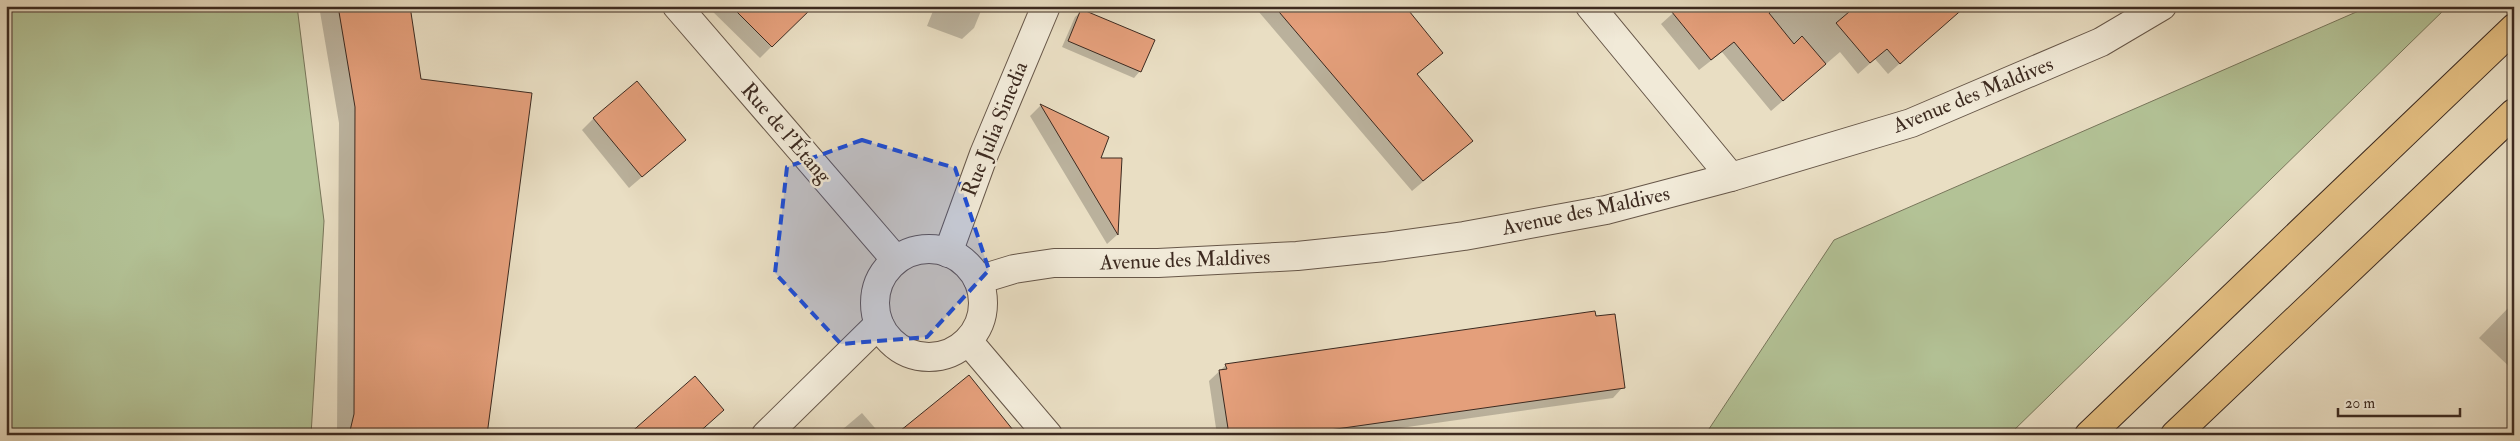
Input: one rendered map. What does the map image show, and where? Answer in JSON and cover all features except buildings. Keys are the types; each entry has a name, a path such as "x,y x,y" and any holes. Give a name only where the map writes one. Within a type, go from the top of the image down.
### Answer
{"highway":[{"path":"2089,435 2514,28"},
{"path":"2175,435 2514,113"}],"street":[{"name":"Rue de l'Étang","path":"677,6 896,260"},
{"name":"Rue Julia Sinedia","path":"948,253 984,154 1046,6"},
{"name":"Avenue des Maldives","path":"978,280 1014,269 1054,263 1158,264 1296,256 1444,239 1606,210 1731,177 1911,123 2101,42 2162,6"},
{"path":"1604,11 1731,177"},
{"path":"928,249 948,253 965,263 978,280 983,300 981,321 968,341 951,354 931,358 913,355 894,345 879,324 875,302 881,278 896,260 912,251 928,249"},
{"path":"766,435 879,324"},
{"path":"968,341 1048,435"}],"highlighted area":[{"path":"862,140 955,168 989,270 927,337 841,344 775,273 787,167"}],"green space":[{"path":"6,6 297,6 324,221 311,435 6,435"},
{"path":"2370,6 2448,6 2009,435 1705,435 1834,240"}]}
